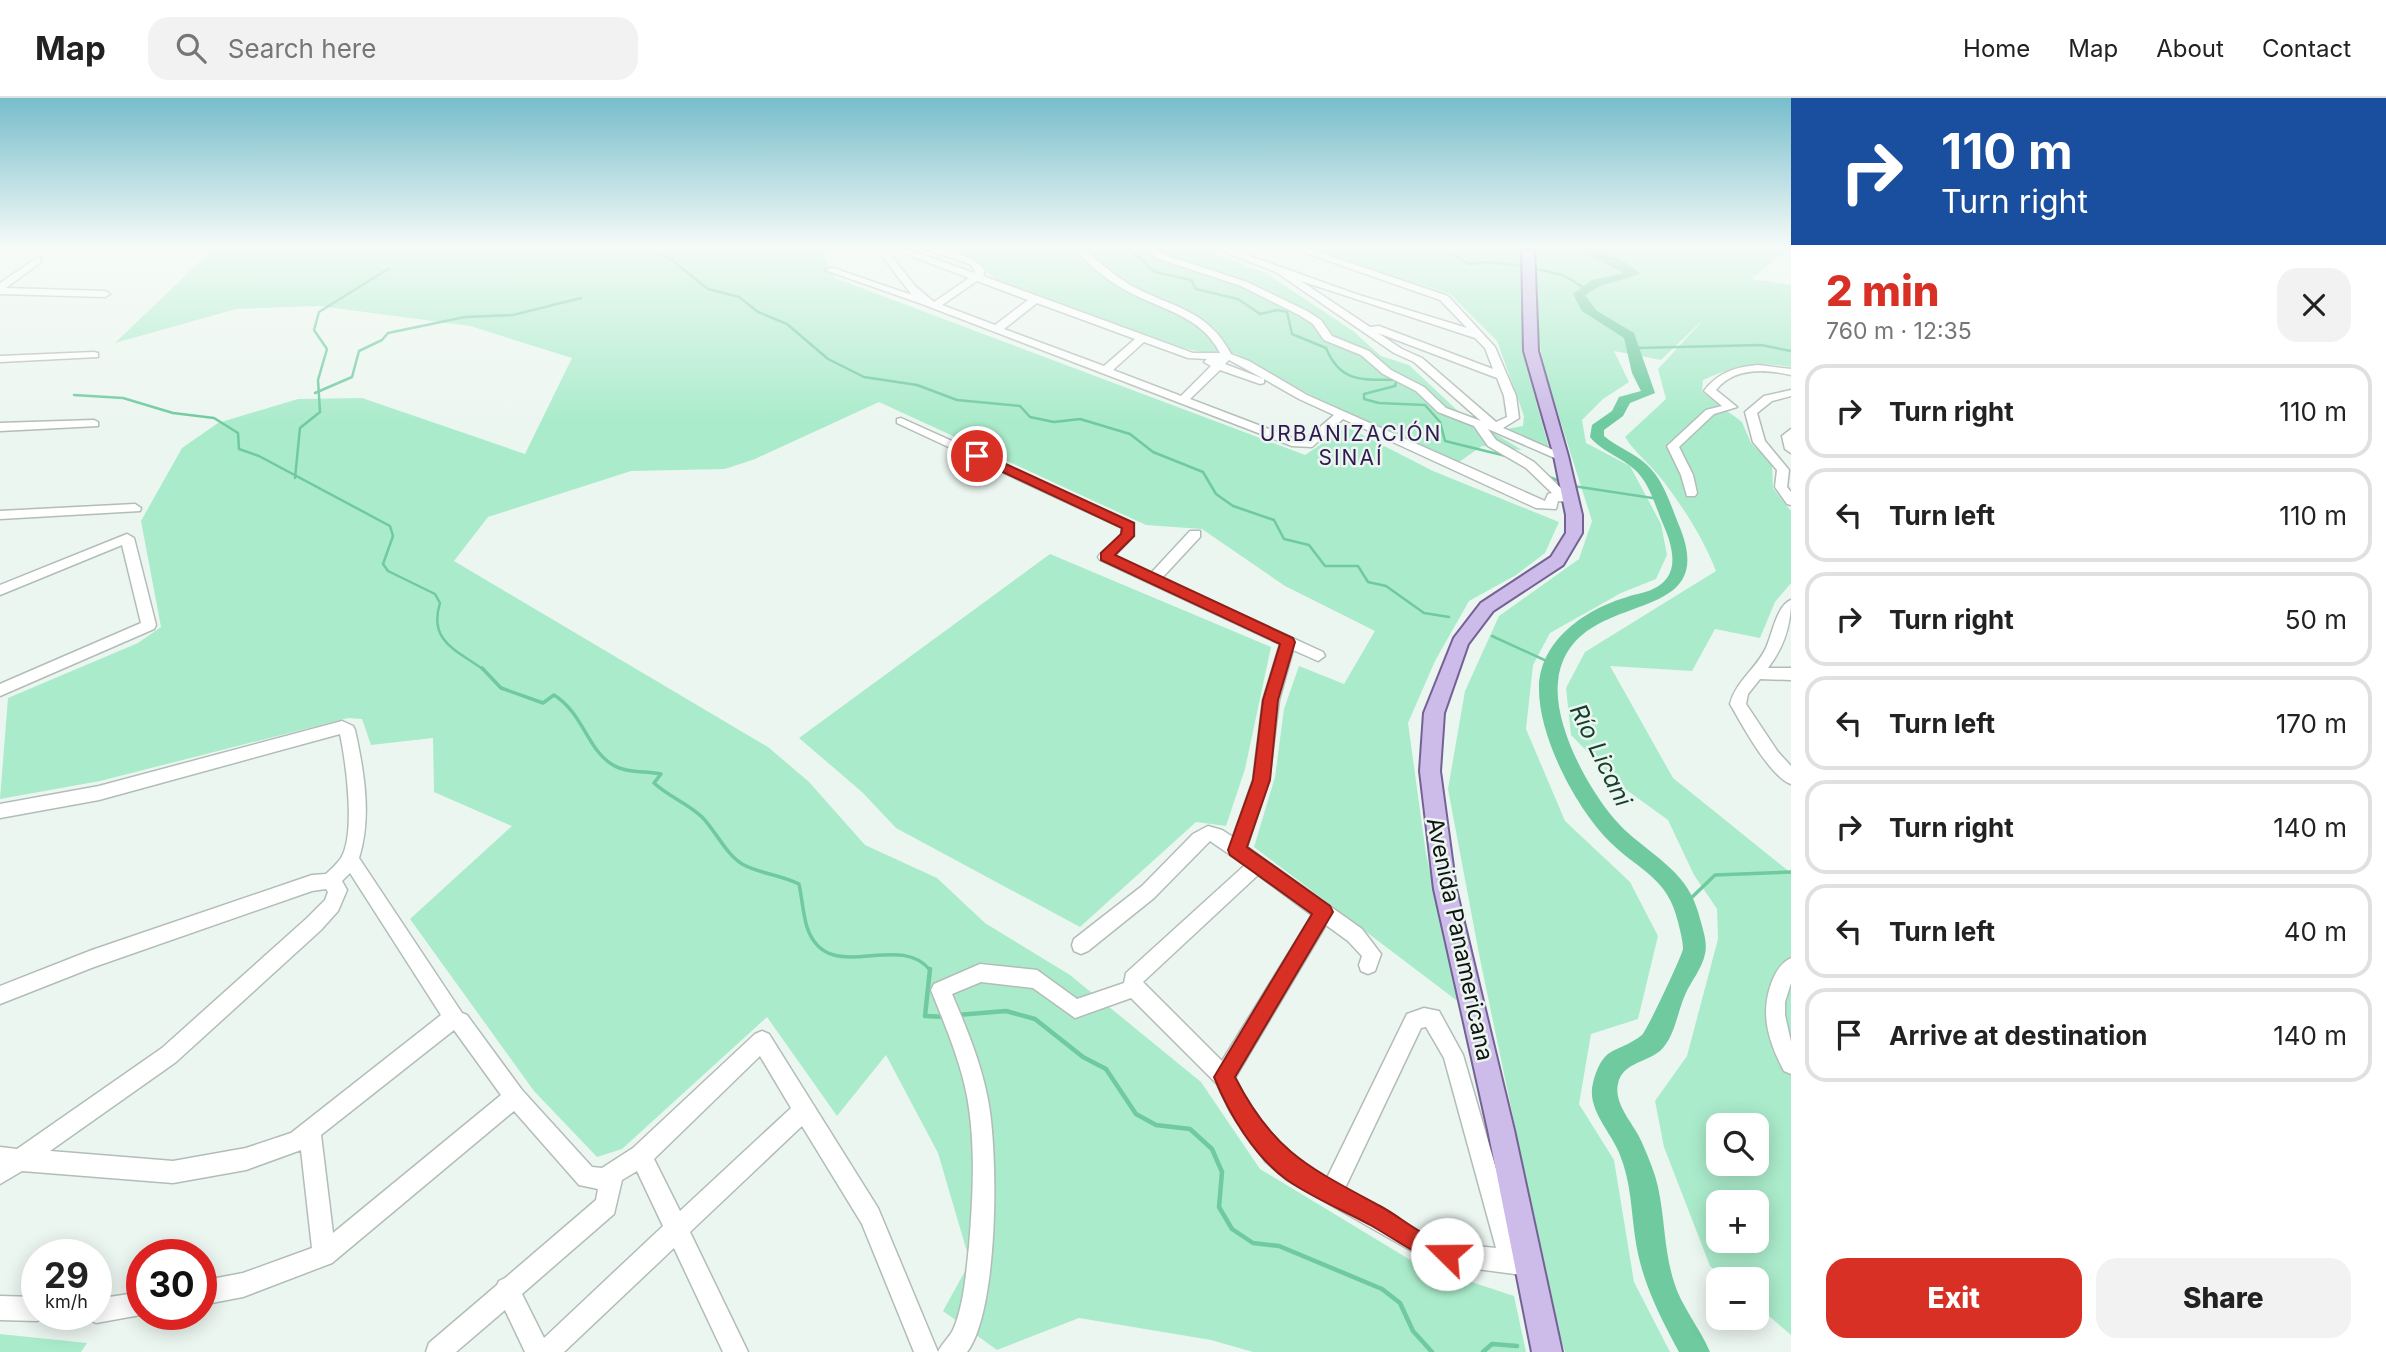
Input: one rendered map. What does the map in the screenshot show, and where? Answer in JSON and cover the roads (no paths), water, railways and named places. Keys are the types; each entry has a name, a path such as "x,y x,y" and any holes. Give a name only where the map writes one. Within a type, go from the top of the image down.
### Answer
{"main road":[{"name":"Avenida Panamericana","path":"1530,305 1531,351 1561,456 1574,533 1565,553 1487,607 1460,642 1434,713 1430,743 1433,808 1445,889 1520,1263 1547,1352"}],"street":[{"path":"930,305 1302,444 1311,442 1342,414"},
{"path":"998,328 1029,305"},
{"path":"1055,305 1192,356 1222,361 1541,505 1551,506 1552,497 1567,492"},
{"path":"1171,305 1197,319 1223,346 1222,361 1183,400"},
{"path":"1286,305 1317,322 1328,338 1365,353 1387,372 1420,389 1433,405 1478,424 1496,427 1513,418 1513,408 1483,336 1449,305"},
{"path":"1331,305 1398,351 1419,360 1496,427 1516,439 1561,456"},
{"path":"1406,305 1483,336"},
{"path":"1354,320 1500,375"},
{"path":"1105,370 1143,337"},
{"path":"0,359 94,355"},
{"path":"1222,361 1276,387"},
{"path":"1691,494 1687,475 1673,446 1710,412 1731,407 1710,391 1727,376 1742,370 1770,368 1791,372"},
{"path":"1742,370 1726,382 1721,393 1744,402 1751,412 1759,442 1783,470 1781,487 1791,501"},
{"path":"1751,412 1768,398 1791,393"},
{"path":"901,421 1129,526 1127,536 1105,556 1318,656"},
{"path":"0,427 94,424"},
{"path":"1478,424 1492,443 1531,465 1567,492"},
{"path":"1791,433 1791,449"},
{"path":"0,530 7,515 135,508"},
{"path":"1153,579 1195,534"},
{"path":"0,590 127,538 149,625 0,690"},
{"path":"1791,605 1771,653 1741,692 1738,704 1772,757 1791,777"},
{"path":"1237,850 1261,780 1271,700 1288,642"},
{"path":"1756,673 1791,674"},
{"path":"0,811 99,793 342,727 347,730 351,744 356,830 351,859 330,881 312,883 248,904 0,995"},
{"path":"1081,946 1148,892 1208,833 1216,835 1366,944 1372,954 1368,965"},
{"path":"351,859 455,1020 460,1022 515,1097 587,1177 598,1180 612,1175 641,1156 762,1041 870,1216 926,1352"},
{"path":"1257,864 1133,979 1134,988 1224,1077 1238,1106 1273,1153 1295,1172 1424,1247 1447,1254 1520,1263 1453,1055 1432,1018 1424,1017 1414,1021 1332,1192"},
{"path":"0,1174 10,1159 169,1055 254,980 332,905 338,890 330,881"},
{"path":"1224,1077 1324,912"},
{"path":"1791,967 1779,982 1773,1015 1791,1064"},
{"path":"950,1352 962,1338 967,1315 977,1258 983,1182 980,1112 971,1071 941,990 980,973 1037,979 1075,1009 1134,988"},
{"path":"10,1159 173,1172 246,1158 297,1141 448,1022 455,1020"},
{"path":"217,1290 243,1285 324,1255 515,1097"},
{"path":"546,1352 804,1110"},
{"path":"310,1131 324,1255"},
{"path":"641,1156 736,1352"},
{"path":"438,1352 507,1289 606,1206 612,1175"},
{"path":"507,1289 538,1352"},
{"path":"0,1307 21,1308"}],"waterway":[{"path":"319,391 318,380 327,349 314,330 319,312 331,305"},
{"path":"319,391 352,377 359,351 382,340 388,333 465,317 513,315 555,305"},
{"path":"749,305 758,312 787,324 828,359 864,377 917,385 957,400 1020,406 1030,417 1054,422 1080,419 1130,434 1153,452 1203,472 1216,494 1233,506 1274,520 1284,539 1309,545 1325,566 1358,566 1368,582 1386,586 1424,613 1449,617"},
{"path":"1246,305 1260,314 1277,310 1287,312 1292,334 1326,348 1332,360 1346,374 1364,379 1397,380 1395,386 1364,394 1364,399 1379,403 1425,405 1440,422 1445,441 1506,456"},
{"name":"Río Licani","path":"1584,305 1593,314 1629,336 1640,376 1648,393 1624,400 1618,413 1597,428 1597,437 1639,465 1648,476 1675,533 1680,565 1672,583 1664,591 1650,598 1611,609 1591,619 1575,632 1562,646 1553,663 1548,682 1549,704 1563,749 1592,804 1619,838 1657,867 1678,889 1690,926 1694,952 1675,990 1660,1031 1650,1044 1615,1061 1604,1086 1611,1115 1630,1144 1645,1188 1649,1238 1661,1289 1695,1352"},
{"path":"1636,348 1761,345 1791,351"},
{"path":"295,475 300,428 320,412 319,391"},
{"path":"315,393 319,391"},
{"path":"74,395 123,398 173,413 214,418 238,433 239,449 259,456 295,475"},
{"path":"295,475 390,526 393,536 383,564 388,571 435,594 440,603 438,627 447,644 484,670"},
{"path":"1547,476 1562,482"},
{"path":"1573,486 1659,499"},
{"path":"1492,636 1551,663"},
{"path":"484,670 501,688 543,703 554,695 572,712 597,750 613,765 661,774 654,783 703,818 726,849 742,864 799,884 807,927 817,945 830,954 846,957 900,955 916,959 930,970"},
{"path":"1686,903 1715,875 1791,872"},
{"path":"930,970 925,1016 946,1017"},
{"path":"957,1015 1006,1011 1035,1019 1083,1057 1106,1069 1136,1114 1156,1125 1190,1129 1212,1149 1222,1172 1219,1207 1232,1229 1253,1243 1279,1246 1382,1289 1400,1303 1413,1331 1432,1352"},
{"path":"1483,1352 1492,1344 1517,1346"}],"district":[{"name":"URBANIZACIÓN SINAÍ","path":"1351,445"}]}
